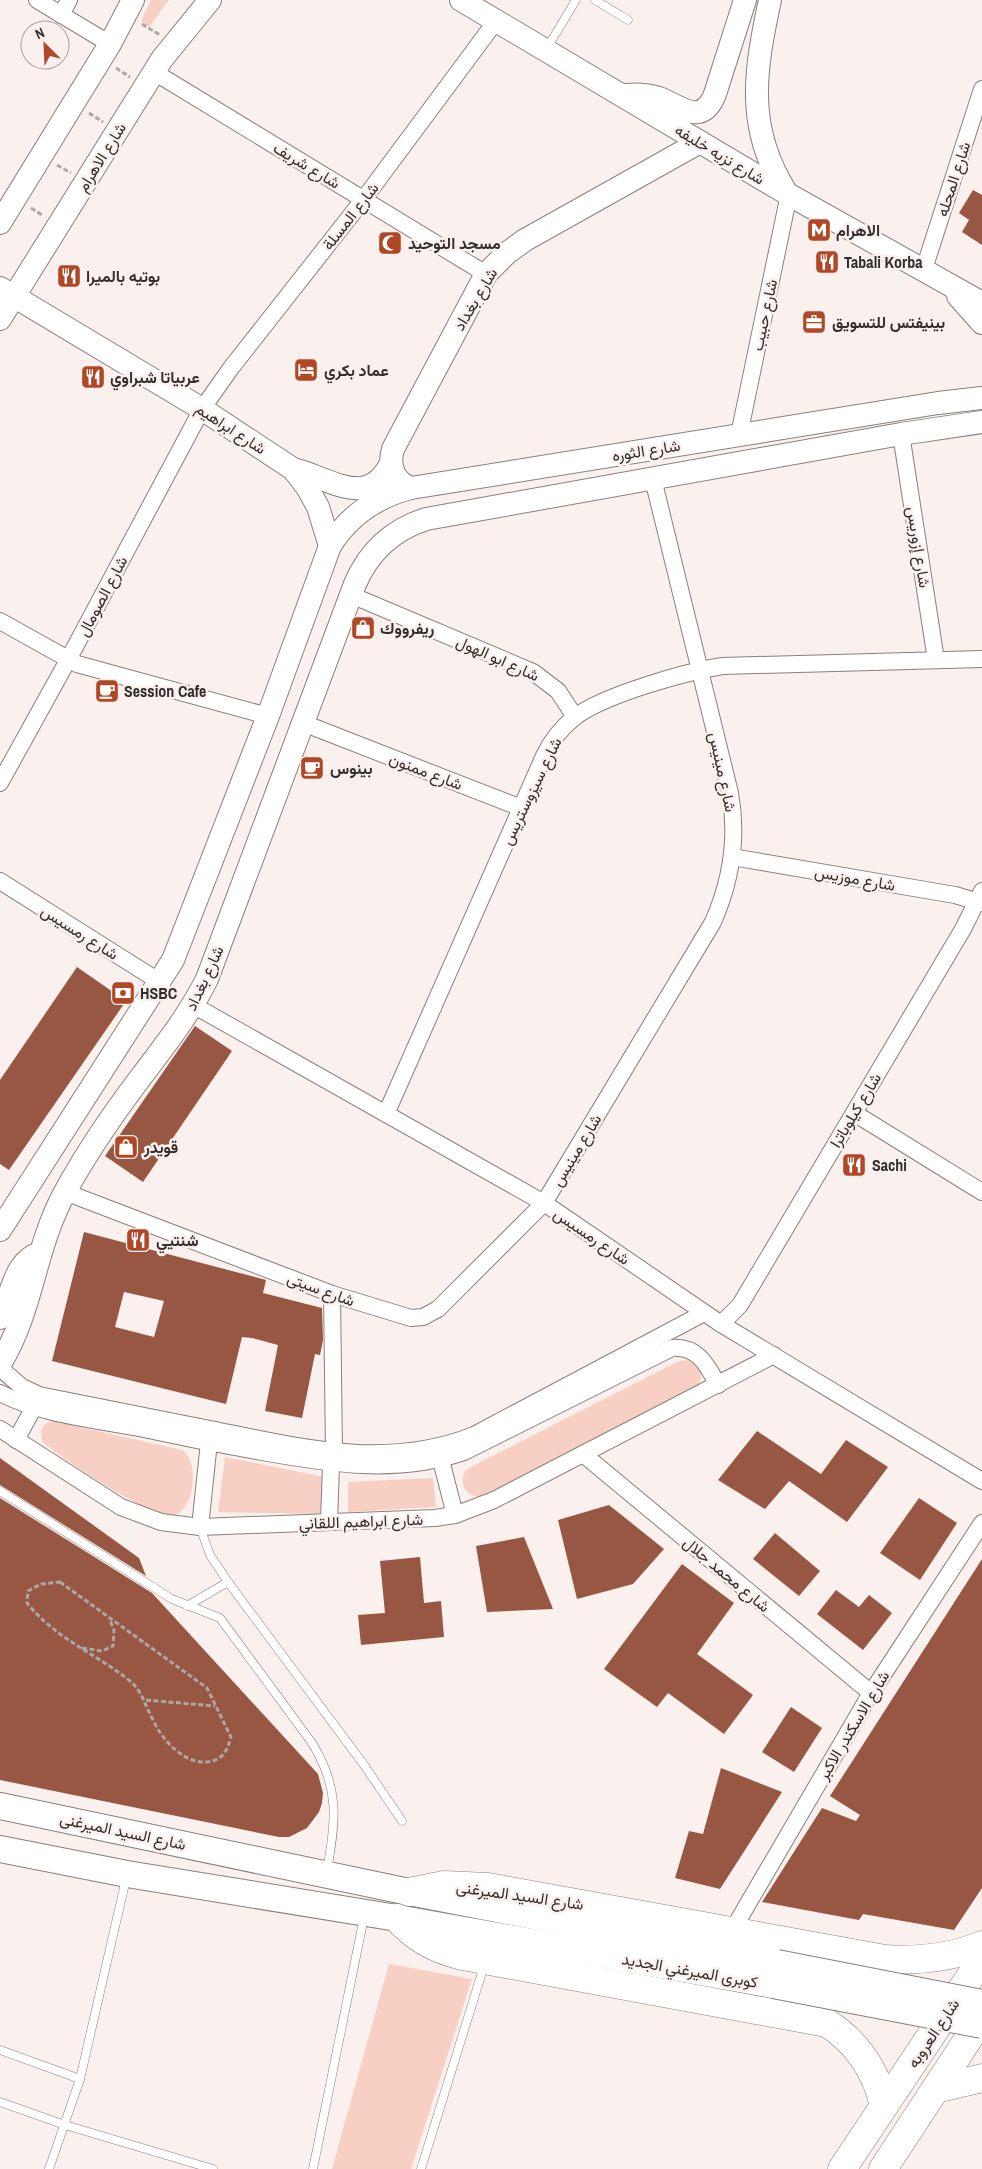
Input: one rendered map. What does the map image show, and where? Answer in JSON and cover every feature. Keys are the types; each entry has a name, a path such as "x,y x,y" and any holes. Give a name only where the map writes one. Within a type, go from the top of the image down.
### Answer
{"highway":[{"name":"شارع السيد الميرغنى","path":"409,1892 444,1885 488,1887 885,1959 907,1960 953,1955 982,1945"},
{"path":"397,1918 407,1930 431,1946 447,1952 827,2023 840,2032 862,2054 876,2078 884,2106"},
{"path":"811,2020 833,1988 834,1949"},
{"name":"شارع العروبه","path":"842,2169 982,1959"},
{"name":"شارع العروبه","path":"884,2169 982,2018"},
{"path":"936,2089 982,2078"}],"main road":[{"name":"شارع الاهرام","path":"0,319 7,292 58,225 149,79 174,44 210,0"},
{"name":"شارع نزيه خليفه","path":"461,0 700,142 982,303"},
{"path":"624,96 653,97 688,112 698,112 708,108 715,94 745,0"},
{"path":"770,0 757,67 756,107 768,158 788,193"},
{"path":"0,223 106,51 129,7"},
{"name":"شارع بغداد","path":"391,463 393,449 486,274 507,253 525,240 700,142"},
{"path":"948,285 982,323"},
{"name":"شارع ابراهيم","path":"7,292 202,409 293,469 307,487 318,507 330,546"},
{"name":"شارع الثوره","path":"330,546 348,521 364,508 391,494 411,488 739,435 981,393"},
{"name":"شارع الثوره","path":"351,595 364,564 378,547 396,533 415,522 902,434 982,422"},
{"path":"391,463 399,481 411,488"},
{"name":"شارع ابراهيم","path":"293,469 316,475 343,488 354,489 376,482 391,463"},
{"path":"2,1220 160,982 180,944 268,716 330,546"},
{"name":"شارع بغداد","path":"0,1364 22,1322 52,1216 116,1111 176,1032 193,1005 211,970 351,595"},
{"path":"0,1318 21,1267 29,1258 40,1253"},
{"name":"شارع السيد الميرغنى","path":"0,1806 327,1873 409,1892"},
{"path":"0,1849 127,1874 397,1918"},
{"path":"365,1912 372,1884"},
{"name":"كوبرى الميرغني الجديد","path":"409,1892 982,2003"},
{"name":"كوبرى الميرغني الجديد","path":"397,1918 773,1984 982,2025"}],"street":[{"path":"37,0 61,15 106,51"},
{"path":"61,15 69,0"},
{"name":"شارع المسلة","path":"202,409 223,378 363,200 496,21"},
{"name":"شارع شريف","path":"149,79 363,200 486,274"},
{"name":"شارع المحله","path":"924,269 982,89"},
{"name":"شارع حبيب","path":"739,435 788,193"},
{"name":"شارع الصومال","path":"0,783 202,409"},
{"name":"شارع إزوريس","path":"902,434 936,660"},
{"name":"شارع مينيس","path":"544,1203 713,922 726,886 732,857 734,830 731,802 653,479"},
{"name":"شارع ابو الهول","path":"351,595 533,672 558,691 575,717"},
{"path":"0,621 68,660 87,668 268,716"},
{"name":"شارع سيزوستريس","path":"386,1114 548,747 560,730 575,717 602,702 698,671 746,664 982,659"},
{"name":"شارع ممنون","path":"303,723 521,808"},
{"name":"شارع موزيس","path":"732,857 980,898"},
{"name":"شارع رمسيس","path":"0,881 160,982"},
{"name":"شارع كيلوباترا","path":"721,1324 740,1304 980,898"},
{"name":"شارع رمسيس","path":"193,1005 544,1203 721,1324 982,1481"},
{"path":"854,1112 982,1192"},
{"name":"شارع سيتى","path":"65,1192 332,1294 405,1317 417,1318 438,1310 544,1203"},
{"path":"329,1522 332,1458 332,1294"},
{"path":"0,1368 22,1387 39,1395 275,1442 332,1458 405,1453 461,1440 704,1312"},
{"path":"0,1393 34,1407 209,1442 395,1466 441,1460 485,1443 672,1348 680,1348 696,1353 702,1358 718,1384"},
{"name":"شارع ابراهيم اللقاني","path":"0,1429 120,1508 162,1522 200,1527 424,1519 455,1515 494,1500 774,1356"},
{"path":"16,1440 34,1407"},
{"path":"200,1527 209,1442"},
{"name":"شارع محمد جلال","path":"584,1454 871,1693"},
{"path":"441,1460 455,1515"},
{"name":"شارع الاسكندر الاكبر","path":"732,1931 871,1693 982,1523"}],"lane":[{"path":"546,50 576,0"},
{"path":"596,0 628,20"},
{"path":"0,1491 172,1599 223,1620 321,1757 330,1780 336,1826 327,1873"},
{"path":"200,1527 210,1555 228,1582 364,1765 402,1821"},
{"path":"187,1606 228,1582"},
{"path":"49,2169 80,2079 127,1874"},
{"path":"313,2169 365,1912"},
{"path":"421,2169 486,1960"},
{"path":"0,2050 80,2079"},
{"path":"0,2102 65,2125 214,2169"}],"path":[{"path":"129,7 174,44"},
{"path":"106,51 149,79"},
{"path":"73,104 117,131"},
{"path":"42,155 85,182"},
{"path":"15,198 58,225"},
{"path":"60,1582 109,1617 207,1688 231,1737 226,1752 217,1761 198,1763 177,1752 161,1735 152,1719 146,1700 131,1682 41,1621 27,1603 28,1591 41,1584 60,1582"},
{"path":"79,1647 102,1651 113,1646 114,1630 109,1617"},
{"path":"146,1700 215,1706"}],"shaded area":[{"path":"151,0 169,0 149,27 141,21"},
{"path":"690,1360 698,1365 701,1373 700,1381 695,1389 480,1497 470,1494 464,1488 463,1479 467,1469 679,1361"},
{"path":"53,1421 182,1450 188,1456 192,1465 193,1476 192,1487 185,1507 178,1513 170,1516 159,1513 143,1507 84,1472 42,1441 41,1430 45,1424"},
{"path":"225,1457 324,1477 320,1514 218,1512"},
{"path":"433,1478 436,1507 348,1512 348,1482"},
{"path":"389,1964 472,1979 411,2169 332,2169"}],"building":[{"path":"973,190 982,195 982,245 962,232 969,220 959,213"},
{"path":"77,967 126,1001 9,1170 0,1164 0,1080"},
{"path":"195,1026 232,1051 143,1182 105,1156"},
{"path":"84,1232 266,1280 263,1293 322,1308 323,1340 320,1355 315,1354 302,1418 265,1411 278,1345 252,1338 242,1337 226,1404 52,1361","holes":["124,1292 164,1301 154,1337 115,1327"]},
{"path":"757,1431 821,1474 846,1440 888,1467 847,1522 789,1481 765,1509 718,1480"},
{"path":"0,1458 139,1558 146,1576 0,1485"},
{"path":"0,1498 152,1593 318,1774 323,1793 322,1803 319,1812 307,1828 289,1837 279,1837 0,1780"},
{"path":"919,1498 957,1523 920,1580 880,1553"},
{"path":"609,1505 664,1549 633,1584 577,1599 558,1520"},
{"path":"775,1533 820,1571 799,1596 753,1559"},
{"path":"524,1537 553,1609 487,1612 476,1546"},
{"path":"420,1557 424,1603 441,1601 444,1637 361,1645 358,1615 385,1613 380,1561"},
{"path":"982,1559 982,1888 954,1930 863,1914 859,1920 762,1902 822,1808 856,1821 860,1815 830,1796"},
{"path":"682,1564 734,1603 697,1654 753,1695 724,1734 668,1693 657,1707 604,1669"},
{"path":"836,1590 859,1607 869,1595 892,1613 863,1650 817,1614"},
{"path":"791,1707 822,1728 794,1772 762,1752"},
{"path":"721,1768 782,1792 720,1889 675,1878 689,1831 703,1834"}],"place":[{"name":"الاهرام","path":"819,230"},
{"name":"مسجد التوحيد","path":"390,243"},
{"name":"Tabali Korba","path":"827,262"},
{"name":"بوتيه بالميرا","path":"69,276"},
{"name":"بينيفتس للتسويق","path":"814,322"},
{"name":"عماد بكري","path":"306,370"},
{"name":"عربياتا شبراوي","path":"93,377"},
{"name":"ريفرووك","path":"363,628"},
{"name":"Session Cafe","path":"107,691"},
{"name":"بينوس","path":"312,768"},
{"name":"HSBC","path":"123,993"},
{"name":"قويدر","path":"126,1147"},
{"name":"Sachi","path":"854,1165"},
{"name":"شنتيي","path":"138,1240"}]}
